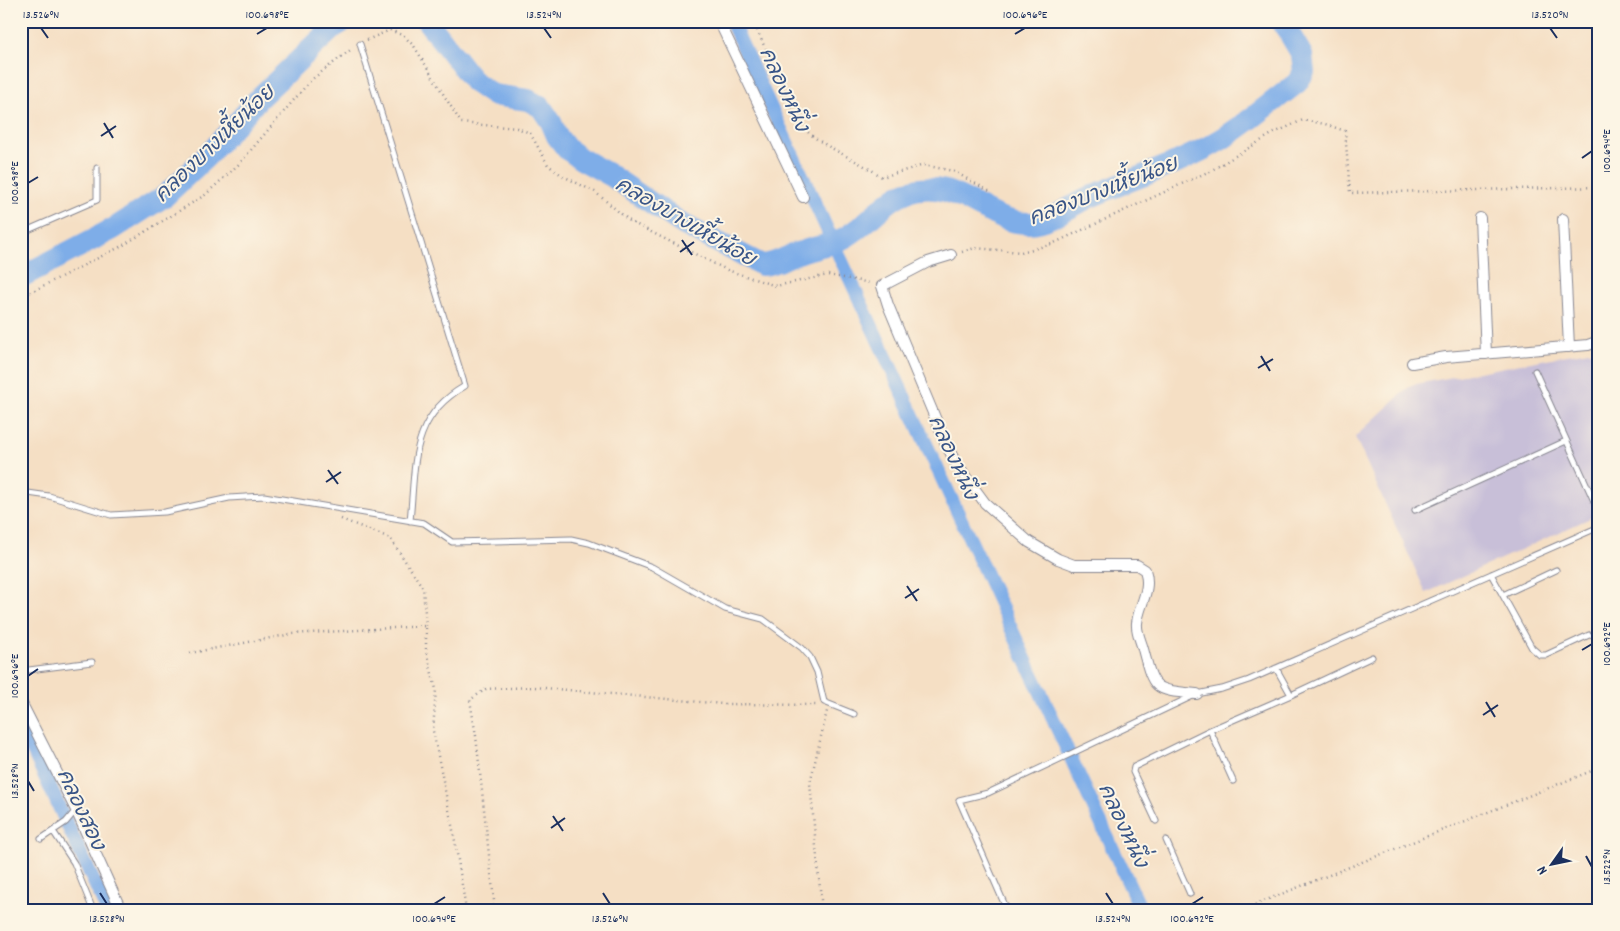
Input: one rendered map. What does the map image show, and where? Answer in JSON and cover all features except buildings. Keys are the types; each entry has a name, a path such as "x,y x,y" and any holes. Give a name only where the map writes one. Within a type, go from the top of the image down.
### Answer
{"street":[{"path":"719,21 803,197"},
{"path":"1480,218 1486,354"},
{"path":"1562,219 1569,347"},
{"path":"951,255 928,262 882,286 888,305 946,444 971,487 984,503 1046,554 1074,565 1137,564 1145,570 1148,586 1137,623 1148,674 1153,683 1160,688 1197,694"},
{"path":"1412,363 1588,345 1599,341"},
{"path":"21,702 121,910"}],"lane":[{"path":"360,44 465,386 448,395 430,415 418,440 410,521"},
{"path":"21,233 97,200 97,168"},
{"path":"1534,371 1599,512"},
{"path":"1415,510 1566,441"},
{"path":"21,492 49,496 111,514 165,512 229,498 264,496 410,521 432,527 452,542 572,539 589,543 652,568 714,604 763,619 784,633 810,657 817,672 822,698 828,705 854,714"},
{"path":"1007,910 959,800 988,793 1197,694 1236,685 1599,527"},
{"path":"1503,595 1556,570"},
{"path":"1491,574 1532,648 1540,654 1546,656 1589,634"},
{"path":"1156,821 1134,772 1134,767 1210,730 1372,657"},
{"path":"21,672 92,662"},
{"path":"1276,668 1291,695"},
{"path":"1210,730 1233,780"},
{"path":"41,839 59,828 75,811"},
{"path":"53,831 74,863 93,910"},
{"path":"1166,840 1190,894"}],"path":[{"path":"753,21 798,122 807,134 864,164 882,177 924,165 953,171 990,191"},
{"path":"21,297 122,246 205,194 239,164 311,80 344,53 390,30 404,36 414,46 460,123 517,128 530,133 548,165 563,176 595,192 631,222 727,270 776,286 828,275 882,286"},
{"path":"951,255 975,248 1021,252 1052,244 1212,170 1272,134 1303,120 1326,124 1344,131 1350,193 1599,187"},
{"path":"335,517 390,538 423,588 426,651 436,689 434,731 466,910"},
{"path":"190,653 292,634 426,626"},
{"path":"495,910 476,736 470,700 486,689 534,687 723,704 828,705 810,783 822,910"},
{"path":"1241,910 1599,768"},
{"path":"1599,809 1594,825 1599,837"}],"shaded area":[{"path":"1599,349 1599,514 1426,593 1355,437 1411,385"}],"waterway":[{"name":"คลองบางเหี้ยน้อย","path":"21,277 113,229 165,196 207,156 260,97 334,27 344,21"},
{"name":"คลองบางเหี้ยน้อย","path":"427,21 474,82 493,95 528,100 541,107 551,122 557,136 567,149 610,175 684,225 762,265 842,239 893,199 907,192 924,188 940,190 955,194 997,216 1012,221 1028,223 1051,217 1090,197 1190,156 1232,133 1297,83 1304,72 1302,55 1282,21"},
{"name":"คลองหนึ่ง","path":"731,21 1141,910"},
{"name":"คลองสอง","path":"21,725 107,910"}]}
